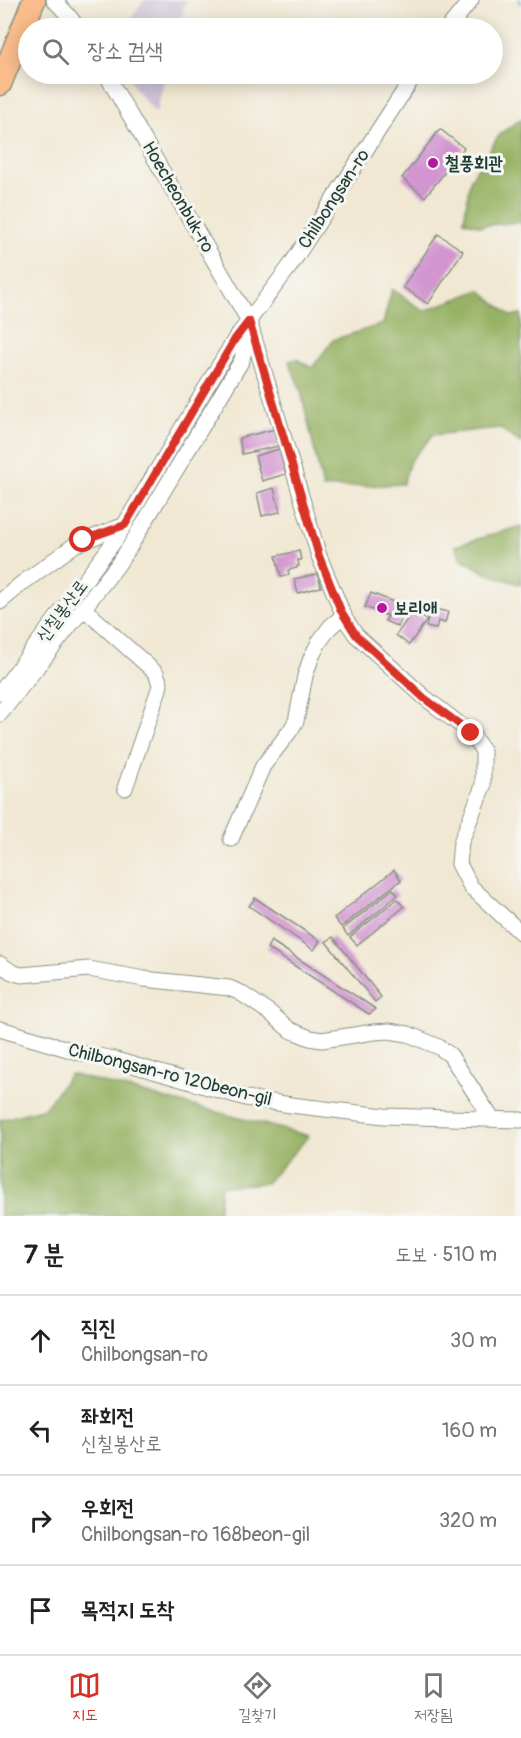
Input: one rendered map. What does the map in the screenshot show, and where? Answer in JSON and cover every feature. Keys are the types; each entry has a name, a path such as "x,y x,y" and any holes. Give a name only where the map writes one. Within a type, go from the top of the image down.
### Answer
{"highway":[{"path":"0,51 20,14 34,0"},
{"path":"0,84 18,21"}],"street":[{"path":"54,0 70,18"},
{"path":"456,18 471,0"},
{"name":"Hoecheonbuk-ro","path":"112,84 249,321 319,556 344,615 356,635 424,698 471,733 483,751 483,786 461,842 459,864 471,887 521,933"},
{"name":"Chilbongsan-ro","path":"249,321 291,266 409,84"},
{"name":"신칠봉산로","path":"0,693 117,539 235,339 249,321"},
{"name":"신칠봉산로","path":"0,714 129,548 242,360 249,321"},
{"path":"0,602 69,548 83,540 125,525"},
{"name":"신칠봉산로","path":"83,608 156,673 159,679 159,689 125,788"},
{"path":"231,839 263,766 296,721 305,676 319,642 330,627 344,615"},
{"path":"0,964 21,975 89,969 144,979 229,988 269,1012 290,1030 310,1038 322,1040 389,1031 408,1034 450,1055 492,1119"},
{"name":"Chilbongsan-ro 120beon-gil","path":"0,1029 246,1098 384,1116 521,1120"}],"shaded area":[{"path":"144,0 186,0 181,18 131,18"},
{"path":"133,84 163,84 156,113"}],"green space":[{"path":"521,119 521,224 518,222 480,226 464,221 470,180 500,134"},
{"path":"392,289 424,311 480,290 511,316 521,314 521,443 499,428 433,435 410,461 403,484 323,488 301,391 289,361 297,359 312,368 333,340 383,324"},
{"path":"521,526 521,585 486,573 462,559 455,546"},
{"path":"70,1074 309,1136 266,1183 221,1186 218,1216 0,1216 0,1120 45,1108"}],"building":[{"name":"철풍회관","path":"440,129 464,148 425,197 402,178"},
{"path":"438,234 463,251 428,304 403,287"},
{"path":"275,429 279,446 242,454 239,438"},
{"path":"279,449 286,474 262,481 255,456"},
{"path":"274,488 280,512 262,516 257,493"},
{"path":"299,551 301,560 298,560 299,566 288,570 289,575 281,577 276,556"},
{"path":"318,574 321,587 298,593 294,579"},
{"path":"371,593 406,607 398,627 385,621 388,616 365,607"},
{"path":"431,608 448,612 445,623 438,621 436,629 426,627"},
{"path":"414,610 427,620 409,645 396,635"},
{"path":"394,870 401,880 341,927 334,918"},
{"path":"393,889 398,895 348,936 343,929"},
{"path":"255,898 320,941 314,950 249,906"},
{"path":"397,899 404,907 357,945 350,937"},
{"path":"333,937 381,997 375,1002 326,942"},
{"path":"271,941 376,1009 369,1014 267,948"}],"place":[{"name":"철풍회관","path":"433,163"},
{"name":"보리애","path":"382,608"}],"route":[{"path":"83,540 125,525 235,339 249,321 319,556 341,611 356,635 424,698 471,733"}]}
